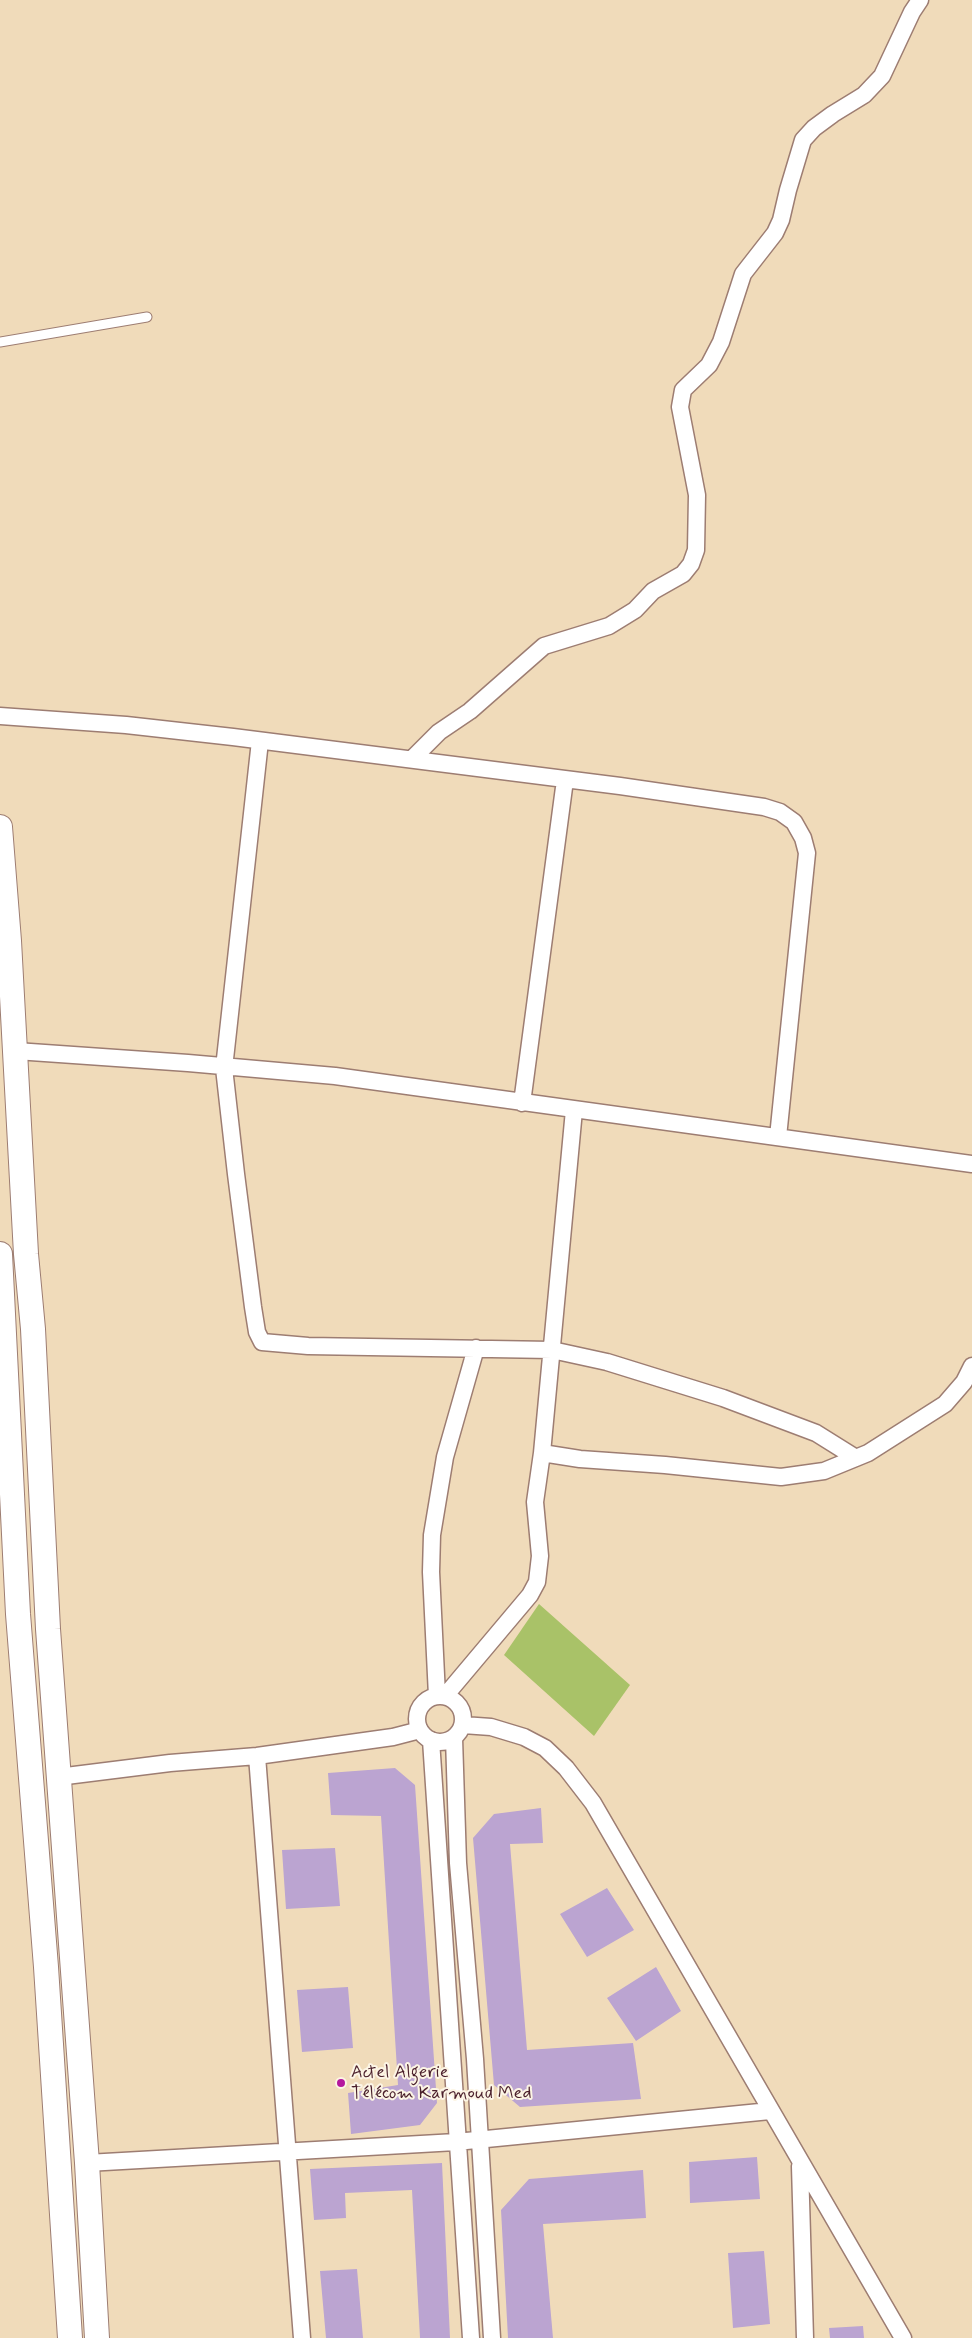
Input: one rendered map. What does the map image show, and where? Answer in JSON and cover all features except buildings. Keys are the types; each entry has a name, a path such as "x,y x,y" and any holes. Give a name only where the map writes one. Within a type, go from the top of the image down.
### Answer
{"main road":[{"path":"0,827 16,1051 11,1250 2,1313 18,1614 46,1966 70,2338"},
{"path":"11,1250 33,1330 48,1629 87,2163 97,2338"},
{"path":"46,1966 72,1963"}],"street":[{"path":"412,759 439,732 470,711 544,646 610,626 635,610 652,591 683,574 691,564 696,550 697,495 680,407 683,390 709,364 721,342 743,274 774,233 781,220 803,140 814,128 864,95 882,76 912,12 920,0"},
{"path":"0,716 126,725 412,759 764,807 780,812 794,822 803,838 807,853 778,1137"},
{"path":"260,741 224,1068 253,1307 257,1332 262,1342 308,1346 552,1350 607,1362 723,1398 816,1433 856,1458"},
{"path":"522,1102 565,780"},
{"path":"16,1051 335,1076 972,1164"},
{"path":"471,2338 426,1735 418,1715 424,1703 441,1696 530,1595 537,1582 540,1556 535,1502 542,1454 574,1110"},
{"path":"441,1696 430,1572 432,1535 445,1457 476,1348"},
{"path":"542,1454 781,1477 824,1471 868,1453 945,1404 964,1382 972,1366"},
{"path":"441,1696 452,1699 462,1710 458,1732 458,1863 481,2140 492,2338"},
{"path":"58,1778 170,1763 257,1756 392,1737 426,1735 446,1741 458,1732 491,1728 524,1737 545,1748 566,1768 593,1803 800,2164 903,2338"},
{"path":"257,1756 302,2338"},
{"path":"87,2163 456,2142 770,2111"},
{"path":"800,2164 805,2338"}],"lane":[{"path":"0,342 148,317"}],"green space":[{"path":"539,1604 630,1685 594,1736 504,1655"}],"place":[{"name":"Actel Algerie Télécom Karmoud Med","path":"341,2083"}]}
